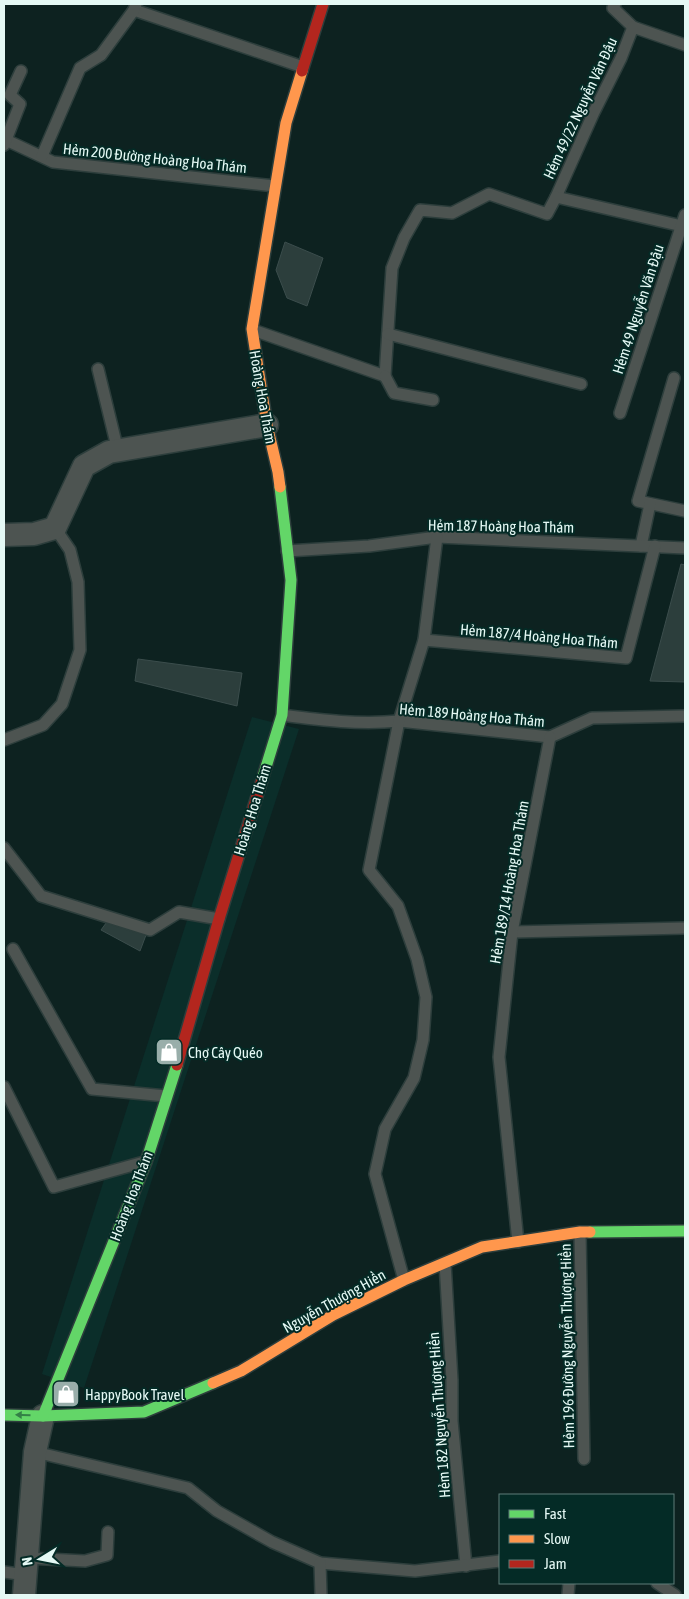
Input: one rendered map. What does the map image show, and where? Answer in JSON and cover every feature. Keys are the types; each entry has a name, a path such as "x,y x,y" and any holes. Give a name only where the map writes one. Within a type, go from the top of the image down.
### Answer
{"street":[{"name":"Hoàng Hoa Thám","path":"20,1575 35,1452 43,1416 146,1162 282,715 291,580 278,472 267,425 252,329 286,122 323,4"},
{"path":"4,536 34,534 55,528 84,466 109,452 267,425"},
{"name":"Nguyễn Thượng Hiền","path":"4,1415 43,1416 144,1412 241,1371 333,1315 404,1280 482,1247 580,1232 685,1231"}],"lane":[{"path":"615,4 613,8 633,26"},
{"path":"42,156 80,68 101,55 135,7 303,67"},
{"name":"Hẻm 49/22 Nguyễn Văn Đậu","path":"388,334 392,268 404,238 420,210 452,213 489,194 547,214 621,58 633,26 685,44"},
{"name":"Hẻm 200 Đường Hoàng Hoa Thám","path":"21,70 10,95 20,104 5,142 53,162 275,186"},
{"path":"556,197 684,221"},
{"name":"Hẻm 49 Nguyễn Văn Đậu","path":"620,413 684,221"},
{"path":"252,329 385,376"},
{"path":"433,400 394,393 385,376 388,334 581,384"},
{"path":"98,369 118,451"},
{"path":"674,378 638,501 685,511"},
{"path":"641,546 650,504"},
{"path":"4,740 43,725 62,704 80,650 78,582 70,550 55,528"},
{"path":"404,1280 375,1174 385,1128 414,1078 423,1040 426,996 417,959 398,906 368,870 398,721 424,640 437,537"},
{"name":"Hẻm 187 Hoàng Hoa Thám","path":"287,551 369,546 437,537 685,548"},
{"name":"Hẻm 187/4 Hoàng Hoa Thám","path":"424,640 626,658 655,546"},
{"name":"Hẻm 189 Hoàng Hoa Thám","path":"282,715 340,722 380,723 398,721 550,737 592,718 685,716"},
{"name":"Hẻm 189/14 Hoàng Hoa Thám","path":"518,1242 499,1057 512,932 550,737"},
{"path":"4,848 41,896 150,930 179,912 219,919"},
{"path":"512,932 685,928"},
{"path":"13,949 92,1089 166,1096"},
{"path":"4,1087 54,1187 146,1162"},
{"name":"Hẻm 196 Đường Nguyễn Thượng Hiền","path":"580,1232 584,1459"},
{"name":"Hẻm 182 Nguyễn Thượng Hiền","path":"444,1262 452,1380 452,1421 466,1566"},
{"path":"35,1452 188,1488 217,1511 272,1542 320,1564 415,1571 499,1561"},
{"path":"20,1575 85,1562 107,1555 108,1532"},
{"path":"320,1564 321,1595"},
{"path":"658,1584 675,1595"}],"shaded area":[{"name":"Chợ Cây Quéo","path":"252,717 299,729 84,1388 42,1374"}],"building":[{"path":"285,242 323,258 307,306 287,298 276,270"},
{"path":"681,564 685,565 685,682 650,681"},
{"path":"138,659 242,673 237,706 135,681"},
{"path":"109,919 146,935 140,951 101,930"}],"traffic: fast":[{"path":"262,780 282,715 291,580 280,487"},
{"path":"43,1416 146,1162 177,1065"},
{"path":"590,1232 685,1231"},
{"path":"4,1415 43,1416 144,1412 213,1383"}],"traffic: slow":[{"path":"280,487 267,425 252,329 286,123 302,71"},
{"path":"213,1383 241,1371 333,1315 404,1280 482,1247 590,1232"}],"traffic: jam":[{"path":"302,71 323,4"},
{"path":"177,1065 262,780"}],"place":[{"name":"Chợ Cây Quéo","path":"169,1052"},
{"name":"HappyBook Travel","path":"66,1394"}]}
